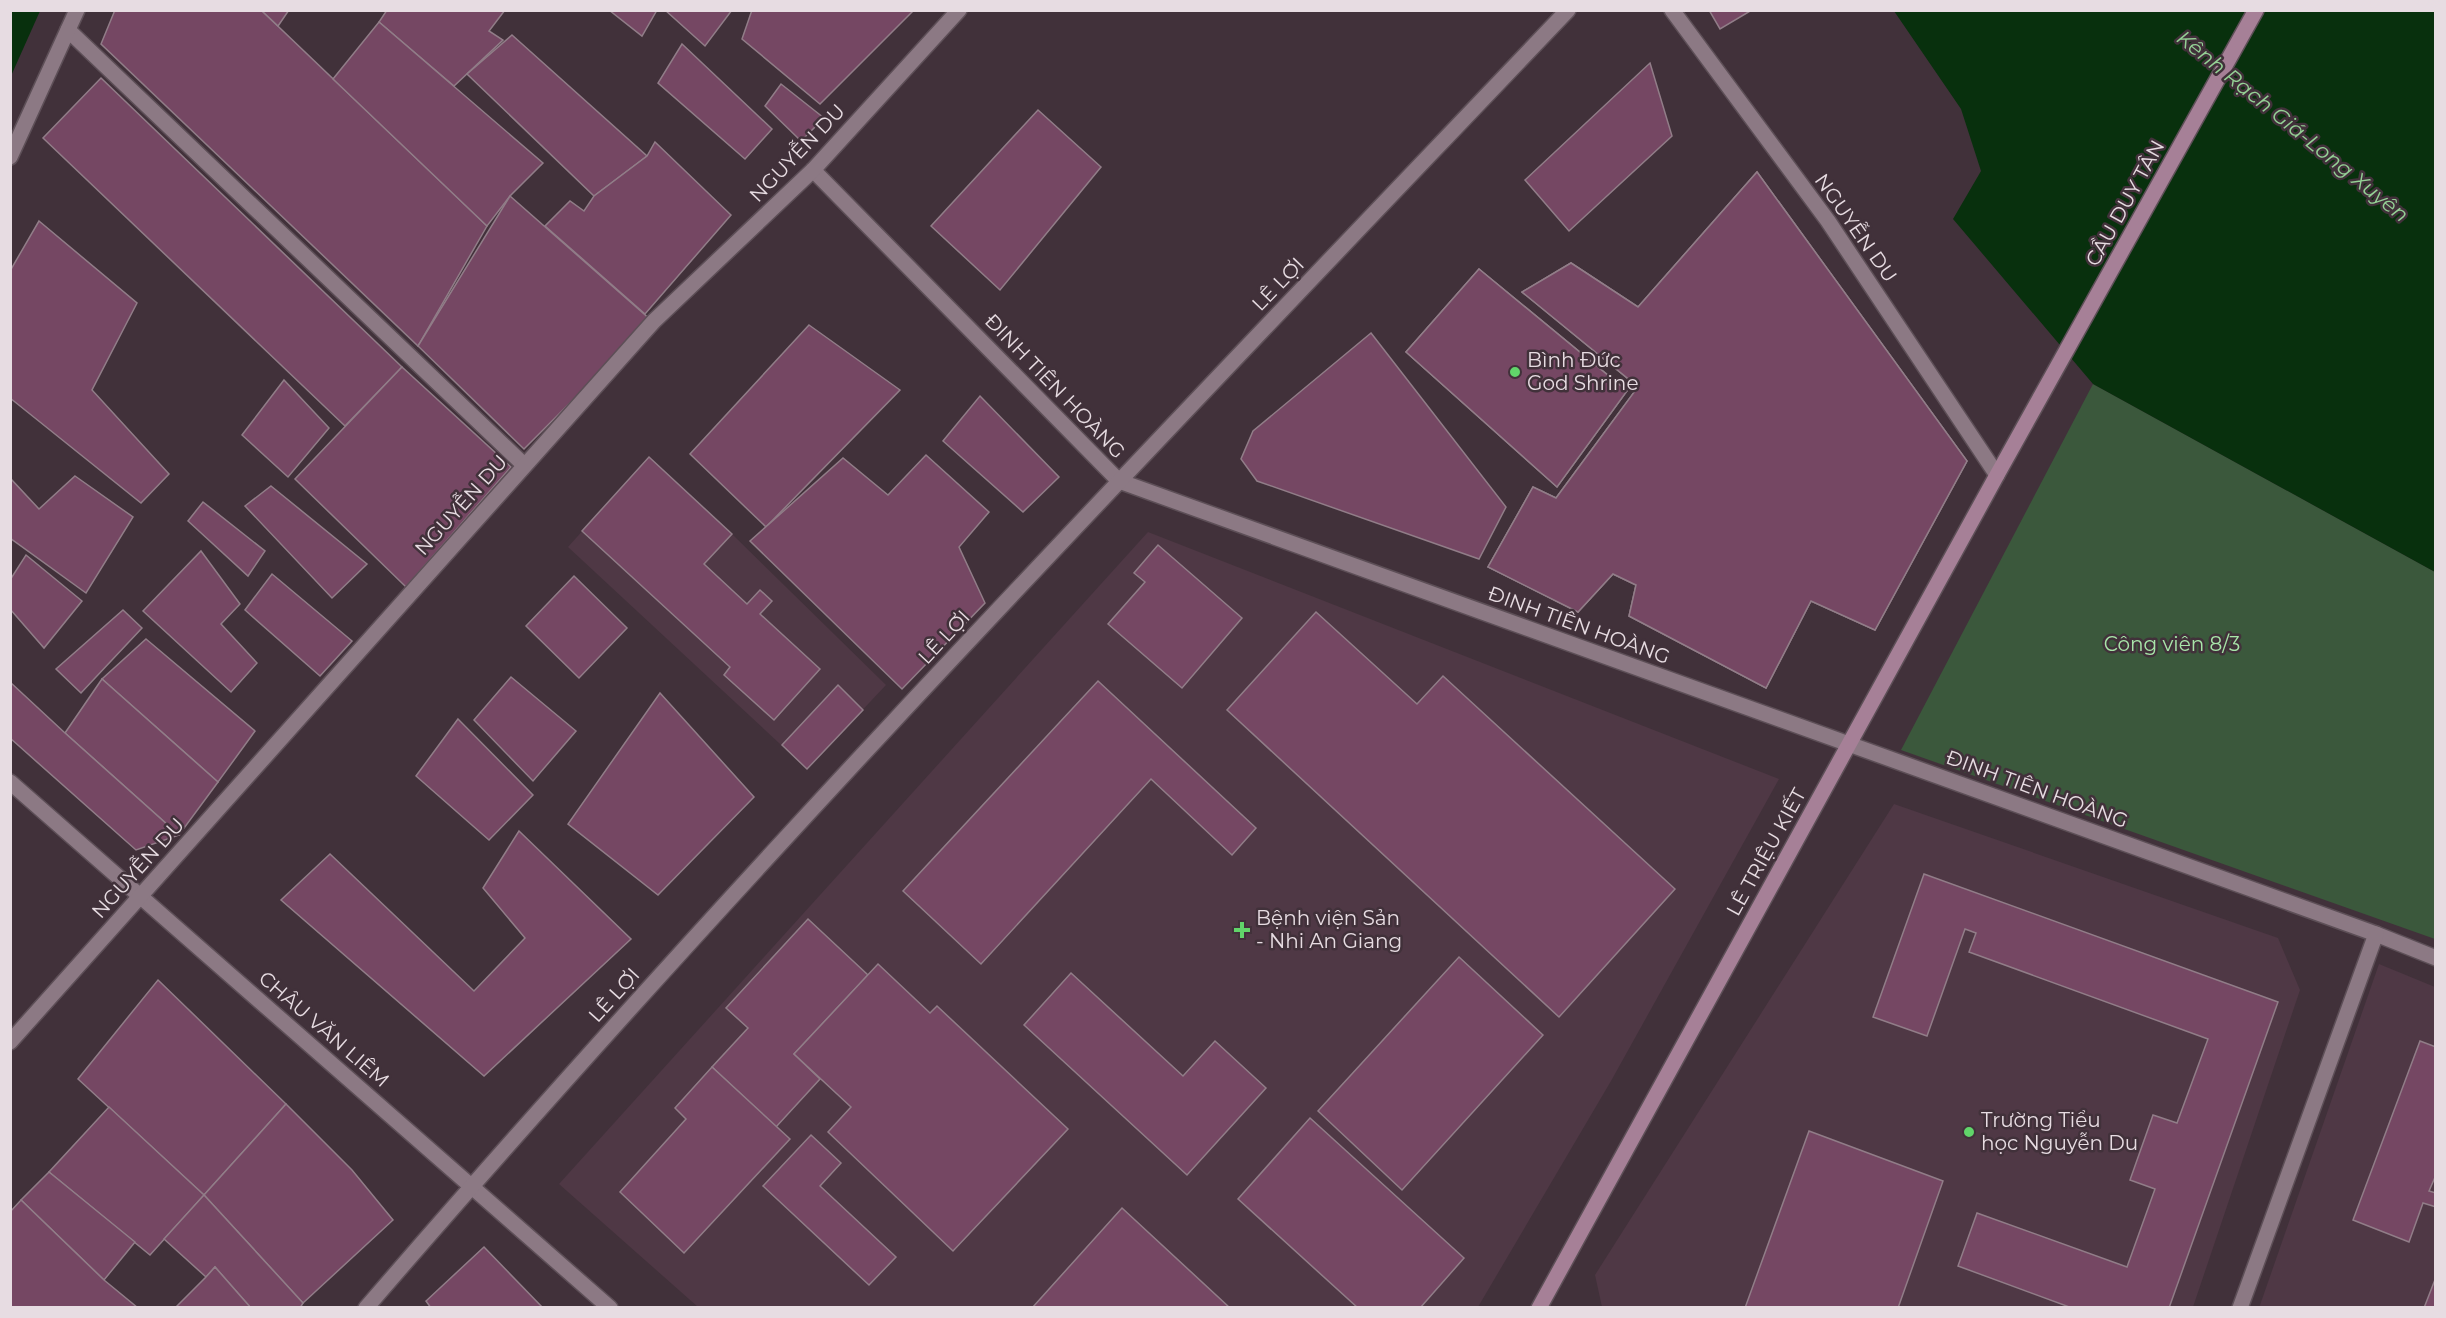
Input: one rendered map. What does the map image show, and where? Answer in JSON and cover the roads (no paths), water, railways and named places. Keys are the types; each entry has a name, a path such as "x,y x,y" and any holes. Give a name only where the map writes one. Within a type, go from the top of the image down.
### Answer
{"street":[{"path":"10,157 77,10"},
{"name":"LÊ LỢI","path":"366,1308 471,1185 786,836 1568,10"},
{"name":"NGUYỄN DU","path":"1672,10 1828,221 1997,475"},
{"name":"CẦU DUY TÂN","path":"2030,416 2256,10"},
{"name":"NGUYỄN DU","path":"10,1042 654,321 813,170 951,13"},
{"path":"68,30 524,465"},
{"name":"ĐINH TIÊN HOÀNG","path":"813,170 1119,482 2376,934 2436,958"},
{"name":"LÊ TRIỆU KIẾT","path":"1539,1308 2030,416"},
{"name":"CHÂU VĂN LIÊM","path":"10,782 610,1308"},
{"path":"2240,1308 2376,934"}],"water":[{"path":"10,11 40,11 11,76"},
{"name":"Kênh Rạch Giá-Long Xuyên","path":"1894,11 2435,11 2435,572 2093,384 1953,219 1981,171 1961,109"}],"place":[{"name":"Bình Đức God Shrine","path":"1515,372"},
{"name":"Bệnh viện Sản - Nhi An Giang","path":"1242,930"},
{"name":"Trường Tiểu học Nguyễn Du","path":"1969,1132"}],"park label":[{"name":"Công viên 8/3","path":"2172,644"}]}
